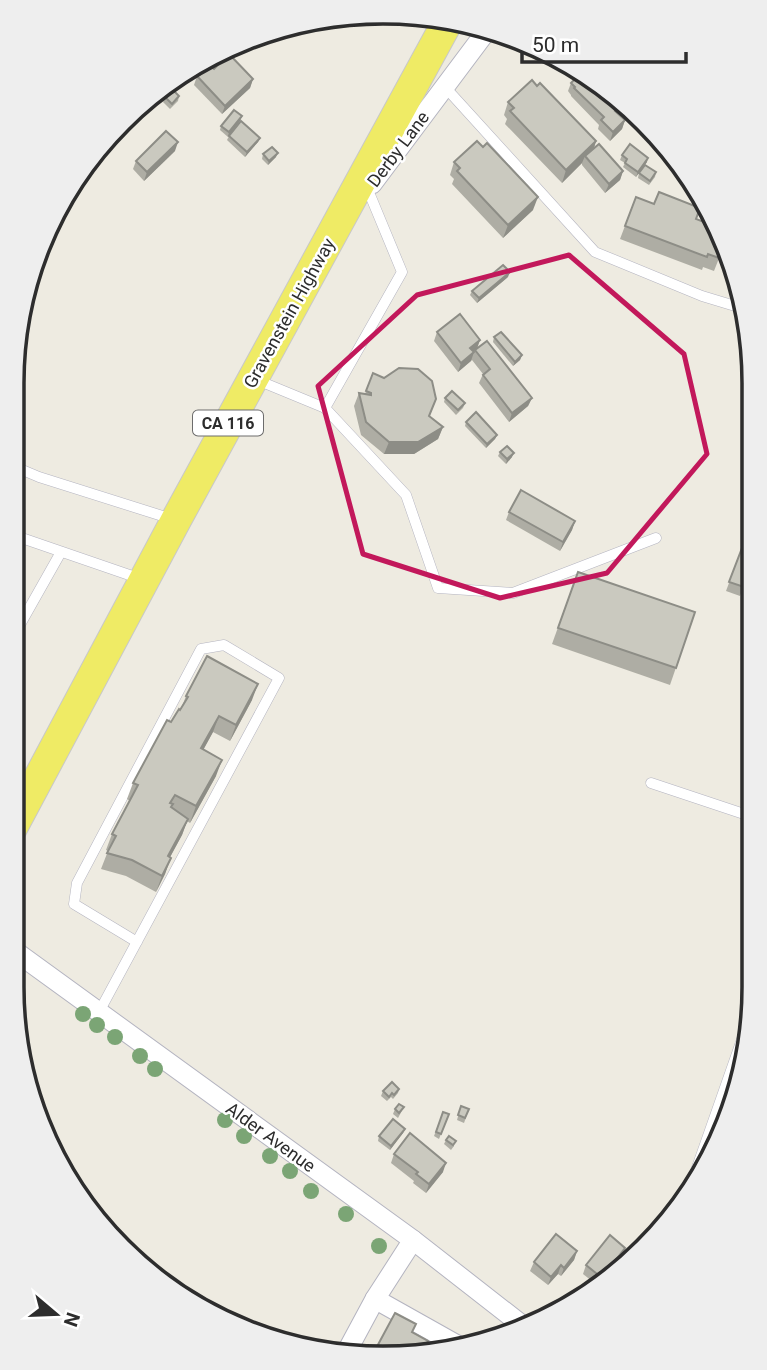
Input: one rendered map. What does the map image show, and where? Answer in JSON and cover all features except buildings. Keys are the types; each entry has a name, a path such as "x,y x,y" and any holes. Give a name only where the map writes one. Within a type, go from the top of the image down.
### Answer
{"main road":[{"name":"Gravenstein Highway","path":"24,805 443,30"}],"street":[{"name":"Derby Lane","path":"314,266 481,38"},
{"name":"Alder Avenue","path":"24,958 413,1240 515,1320"},
{"path":"351,1344 375,1299 413,1240"},
{"path":"375,1299 448,1340"}],"lane":[{"path":"444,87 595,251 702,296 734,305"},
{"path":"325,408 402,272 368,190"},
{"path":"253,378 325,408 406,495 438,588 513,593 656,538"},
{"path":"24,471 176,520"},
{"path":"24,539 144,580"},
{"path":"24,618 61,552"},
{"path":"99,1012 137,942 279,678 223,645 201,649 77,883 74,904 137,942"},
{"path":"651,783 743,814"},
{"path":"705,1146 736,1056"}],"highlighted area":[{"path":"569,255 684,354 707,454 607,573 500,598 363,554 318,386 417,295"}]}
